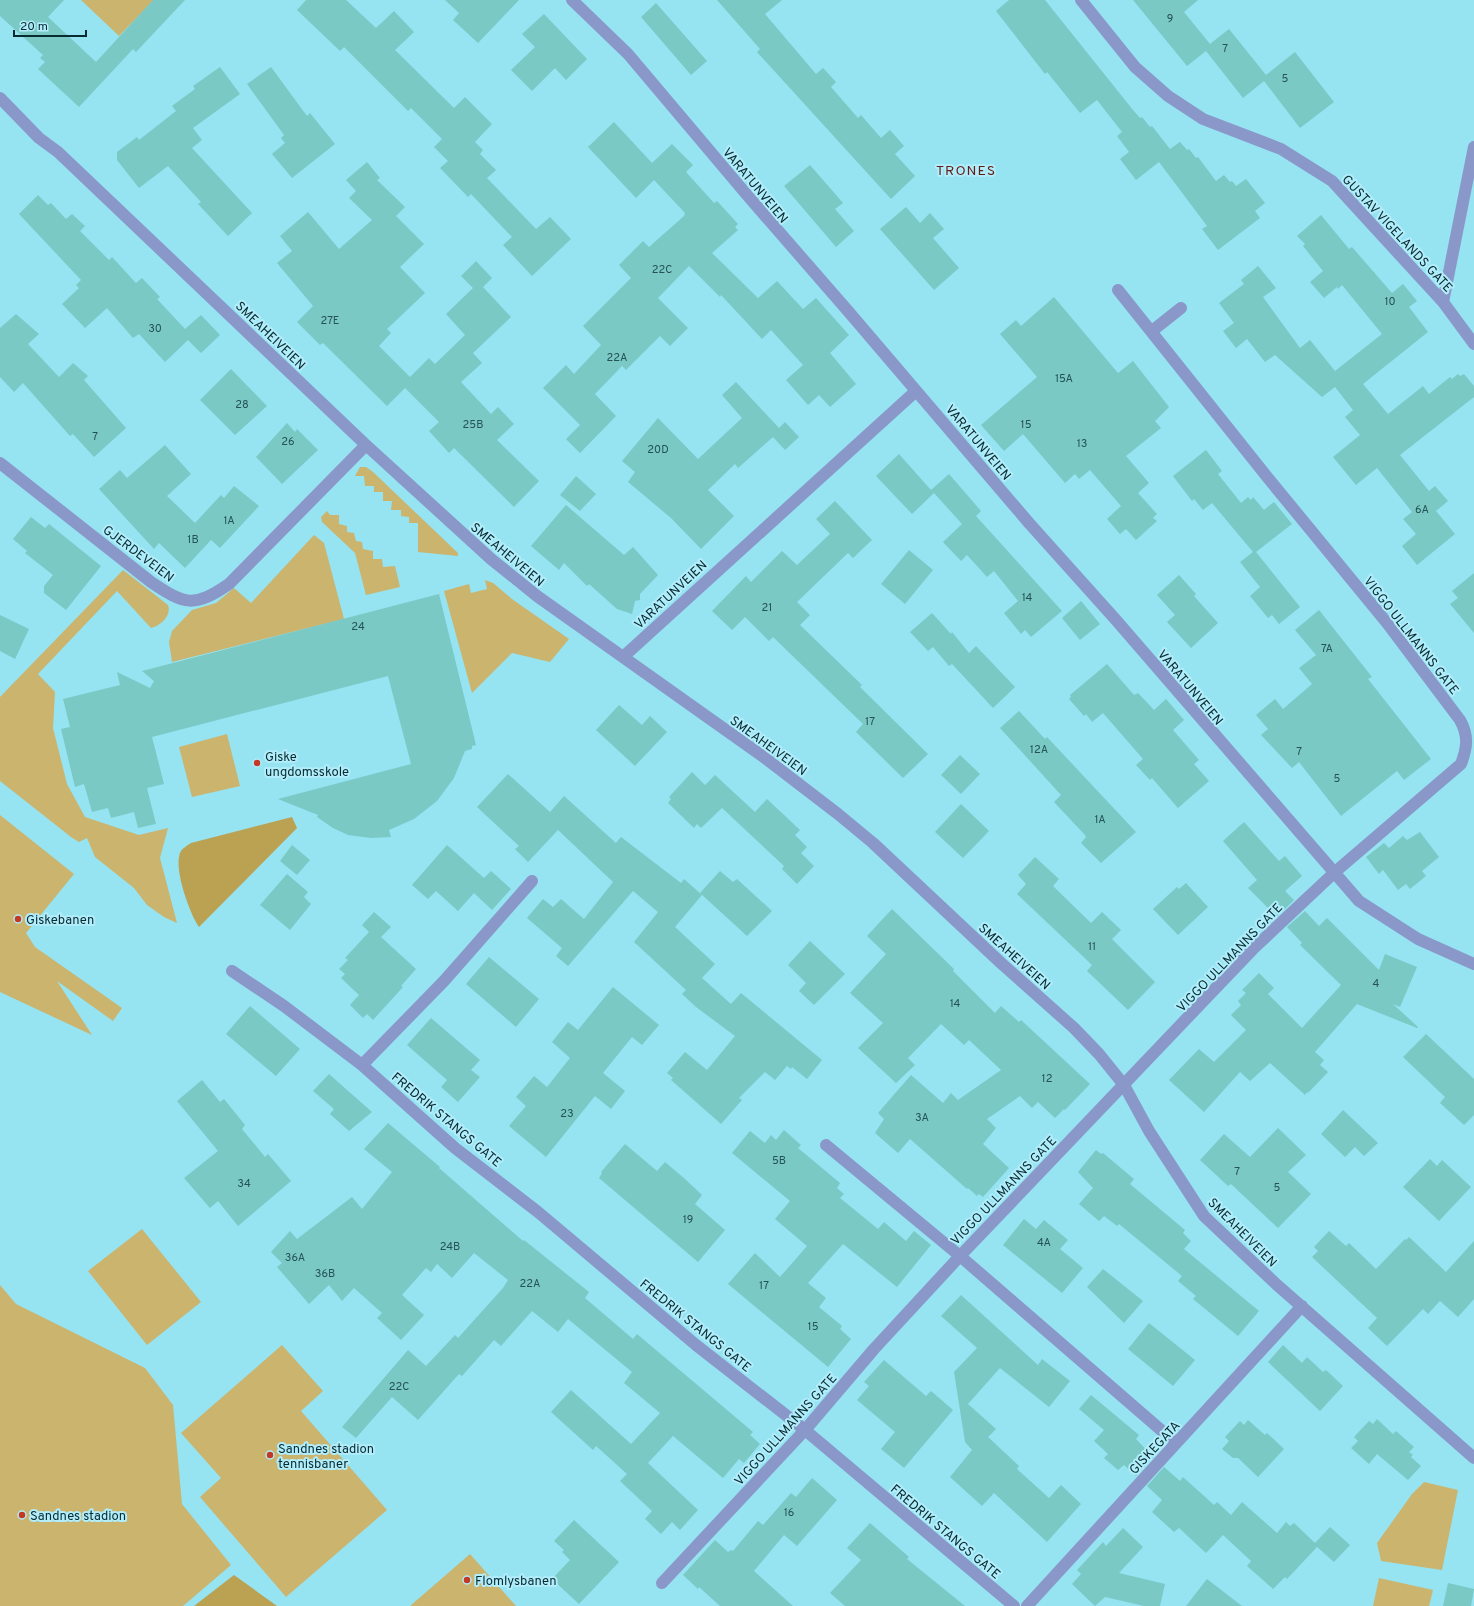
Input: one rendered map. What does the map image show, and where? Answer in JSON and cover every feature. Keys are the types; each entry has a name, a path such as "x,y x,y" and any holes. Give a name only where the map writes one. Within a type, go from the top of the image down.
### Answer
{"street":[{"name":"VARATUNVEIEN","path":"572,0 628,54 751,201 1029,523 1359,901 1390,922 1418,938 1474,964"},
{"name":"GUSTAV VIGELANDS GATE","path":"1081,0 1135,68 1168,96 1203,120 1282,148 1332,181 1443,302 1474,344"},
{"name":"SMEAHEIVEIEN","path":"0,98 39,138 58,152 366,445 490,559 537,596 761,755 873,843 1001,963 1074,1028 1099,1054 1124,1084 1149,1131 1204,1216 1302,1306 1474,1458"},
{"path":"1443,302 1474,147"},
{"name":"VIGGO ULLMANNS GATE","path":"662,1583 805,1430 874,1350 960,1256 1253,949 1334,872 1460,764 1467,748 1466,730 1387,623 1268,478 1118,290"},
{"path":"1152,331 1181,308"},
{"name":"VARATUNVEIEN","path":"623,658 697,588 916,391"},
{"name":"GJERDEVEIEN","path":"0,462 158,586 171,595 186,601 200,601 214,595 229,584 366,445"},
{"path":"362,1065 444,981 532,881"},
{"name":"FREDRIK STANGS GATE","path":"232,971 284,1006 362,1065 455,1148 538,1212 696,1345 805,1430 1014,1606"},
{"path":"826,1145 960,1256 1176,1443"},
{"name":"GISKEGATA","path":"1026,1606 1302,1306"}],"shaded area":[{"path":"81,0 154,0 119,36"},
{"path":"360,467 366,467 373,472 458,553 458,556 418,552 418,523 409,523 409,517 401,516 401,510 391,510 392,501 383,501 383,492 374,492 374,486 365,486 364,476 355,476"},
{"path":"327,511 330,515 339,515 339,524 347,526 347,532 354,533 356,541 362,542 363,549 373,551 373,559 382,559 383,567 395,566 400,587 366,595 355,553 322,522 321,517"},
{"path":"314,535 324,543 344,619 172,662 169,642 172,631 192,610 216,603 234,588 251,603"},
{"path":"123,570 168,605 169,609 165,620 151,628 117,591 38,674 55,692 53,728 67,784 85,817 139,835 168,828 160,858 177,923 164,917 147,905 134,888 95,857 87,838 79,842 71,837 0,781 0,697"},
{"path":"485,580 493,583 512,599 569,639 550,662 512,653 472,693 444,591 469,584 471,593 487,589"},
{"path":"227,734 240,786 192,797 179,747"},
{"path":"0,815 74,874 26,933 35,947 122,1008 113,1021 57,981 92,1035 0,992"},
{"path":"292,817 297,828 199,927 191,912 180,878 179,858 181,851 191,843"},
{"path":"142,1229 201,1302 147,1345 88,1271"},
{"path":"0,1285 16,1304 145,1368 173,1405 182,1504 231,1565 183,1606 0,1606"},
{"name":"Sandnes stadion tennisbaner","path":"282,1345 323,1391 301,1411 387,1510 286,1597 200,1497 221,1478 181,1433"},
{"path":"1424,1482 1458,1490 1442,1570 1381,1561 1377,1543 1412,1494"},
{"name":"Flomlysbanen","path":"470,1554 516,1606 410,1606"},
{"path":"234,1575 277,1606 194,1606"},
{"path":"1379,1578 1433,1590 1429,1606 1373,1606"}],"building":[{"path":"0,0 64,0 48,17 96,62 153,0 185,0 136,52 133,49 79,107 38,69 45,62 40,58 43,55 0,16"},
{"path":"306,0 346,0 376,28 394,11 414,32 395,50 454,108 465,97 492,124 475,142 483,150 480,154 496,170 487,178 536,229 550,217 571,239 532,276 503,245 512,237 471,194 468,197 440,168 448,161 434,147 442,139 411,108 408,111 344,47 340,51 297,10"},
{"path":"445,0 519,0 478,43 453,20 459,13"},
{"path":"717,0 782,0 765,14 816,74 823,68 836,82 831,87 858,118 861,115 881,138 890,130 904,146 895,154 915,176 891,199 757,52 760,49"},
{"path":"1009,0 1045,0 1133,110 1140,118 1142,117 1150,127 1152,126 1170,149 1180,142 1187,150 1189,149 1196,158 1198,157 1216,181 1224,175 1236,186 1246,179 1265,203 1255,211 1260,218 1218,250 1202,229 1207,226 1159,162 1136,180 1120,159 1129,152 1117,136 1122,132 1097,100 1080,113 1047,72 1045,74 996,11"},
{"path":"1133,0 1198,0 1184,12 1210,44 1229,29 1266,75 1295,52 1334,102 1300,128 1264,81 1243,98 1206,51 1187,66"},
{"path":"656,3 707,61 691,75 641,17"},
{"path":"544,14 587,59 566,80 555,68 532,91 511,70 535,47 522,34"},
{"path":"220,67 240,94 193,128 202,140 192,148 252,213 228,236 198,204 201,202 168,166 139,188 117,160 117,152 137,137 139,140 176,111 172,106 195,89 193,86"},
{"path":"271,67 307,116 310,113 335,144 292,178 272,154 285,143 281,138 284,135 247,84"},
{"path":"614,122 652,163 672,144 693,165 686,172 714,203 717,201 738,224 735,227 738,230 712,253 758,298 777,281 803,309 816,298 849,335 830,353 856,384 830,407 819,395 808,405 786,380 803,365 771,330 762,339 721,295 720,297 689,266 658,298 688,328 670,346 660,336 626,370 622,366 595,394 616,416 580,453 566,439 580,425 543,388 566,365 574,374 601,345 583,326 631,278 619,265 643,241 649,247 684,216 685,213 654,180 636,198 588,147"},
{"path":"367,162 380,178 377,180 405,207 396,216 424,244 400,267 425,293 387,329 391,333 379,346 410,377 429,358 435,364 465,335 446,314 473,288 461,276 476,261 492,278 483,287 511,317 473,353 482,363 461,382 491,414 498,407 514,424 497,440 539,481 514,507 454,448 449,453 429,431 439,422 405,388 387,406 323,343 320,345 297,322 313,306 277,263 292,251 280,236 308,212 339,249 372,220 349,198 356,191 346,180"},
{"path":"810,165 843,203 835,209 854,231 836,247 784,186"},
{"path":"38,195 48,205 51,203 66,219 72,214 85,226 80,231 109,260 112,257 136,283 142,278 160,297 157,299 185,329 201,315 220,335 201,353 188,340 165,362 139,334 133,338 107,308 85,328 62,304 79,288 76,285 81,280 19,214"},
{"path":"906,207 920,223 930,213 944,229 933,238 959,268 934,290 880,229"},
{"path":"1321,215 1349,249 1352,247 1392,293 1403,284 1417,301 1409,307 1428,332 1363,384 1388,414 1423,386 1429,394 1450,377 1452,379 1458,374 1460,376 1464,374 1474,386 1474,397 1400,455 1429,491 1435,486 1448,501 1436,511 1455,534 1417,565 1402,546 1416,534 1403,519 1412,512 1377,468 1356,485 1333,457 1360,435 1345,417 1353,410 1335,387 1322,397 1275,355 1265,362 1247,339 1236,348 1223,331 1234,323 1219,303 1244,284 1241,280 1258,266 1276,288 1263,297 1300,348 1310,340 1335,371 1382,334 1342,285 1338,289 1337,287 1324,298 1310,282 1323,271 1303,246 1305,244 1297,236"},
{"path":"1054,297 1118,373 1133,361 1169,407 1155,421 1161,428 1126,456 1149,483 1138,493 1157,514 1153,518 1157,521 1136,540 1126,529 1120,534 1107,519 1121,506 1090,470 1079,479 1075,474 1065,483 1023,434 1004,451 981,425 1037,377 1000,334 1016,320 1021,326"},
{"path":"16,314 39,334 28,344 59,377 73,363 88,376 84,380 126,428 94,457 73,434 70,436 23,383 14,392 0,377 0,328"},
{"path":"231,369 267,406 235,435 200,400"},
{"path":"736,382 779,428 785,422 799,437 785,450 773,437 738,468 735,464 708,490 734,516 701,549 671,518 628,482 635,472 622,461 658,418 698,459 742,418 722,395"},
{"path":"287,423 295,432 297,429 318,450 282,484 256,457"},
{"path":"165,445 191,474 167,496 195,523 221,495 224,498 234,486 259,506 220,548 211,540 185,568 159,543 154,549 99,489 120,470 127,478"},
{"path":"1206,450 1222,471 1218,474 1241,503 1248,497 1251,500 1253,497 1264,510 1274,502 1292,524 1256,552 1300,607 1279,624 1272,615 1268,618 1250,596 1260,587 1240,562 1253,552 1212,503 1203,510 1194,499 1192,501 1173,476"},
{"path":"899,454 931,490 949,474 981,511 976,516 1062,611 1031,637 1025,630 1021,634 1004,613 1018,601 994,571 987,577 967,555 961,561 943,542 962,524 934,493 912,514 876,476"},
{"path":"576,476 596,494 580,511 560,495"},
{"path":"835,501 872,540 853,558 848,553 797,602 810,615 800,625 862,685 860,687 928,754 903,778 856,732 863,724 773,637 769,641 745,617 732,630 712,611 746,576 751,582 782,551 797,565 830,534 816,519"},
{"path":"566,505 624,555 633,547 658,575 640,594 640,600 635,601 632,614 617,609 589,584 587,586 564,563 559,570 531,546"},
{"path":"31,517 45,528 49,524 101,566 66,610 44,593 44,586 53,575 25,553 27,551 13,539"},
{"path":"909,550 933,570 905,604 881,584"},
{"path":"1474,573 1474,633 1450,604 1458,598 1452,591"},
{"path":"1179,575 1196,594 1194,596 1218,623 1191,648 1167,622 1175,615 1157,595"},
{"path":"439,594 476,745 472,746 472,749 465,751 454,778 437,801 414,819 389,830 391,837 371,838 348,835 333,828 317,817 318,815 278,799 411,764 388,676 152,737 164,784 147,788 156,824 138,828 134,812 111,818 108,808 92,812 84,784 75,787 61,729 70,727 63,699 120,685 117,672 150,688 154,681 142,671"},
{"path":"1081,601 1100,624 1080,640 1062,618"},
{"path":"1319,610 1372,677 1368,679 1431,759 1404,780 1397,771 1341,816 1299,762 1292,768 1261,735 1268,729 1256,715 1275,699 1283,709 1312,684 1299,668 1316,655 1295,630"},
{"path":"932,613 951,634 952,632 969,653 976,646 1015,687 993,708 952,664 949,666 933,647 928,651 910,632"},
{"path":"0,615 29,629 15,659 0,651"},
{"path":"1107,664 1134,695 1138,693 1154,710 1166,699 1184,720 1173,730 1199,760 1194,764 1209,781 1178,808 1152,778 1150,780 1136,765 1143,759 1103,713 1092,722 1086,714 1084,716 1069,699 1071,697 1070,695"},
{"path":"619,705 642,725 650,716 667,732 635,766 596,730"},
{"path":"1019,711 1045,739 1047,737 1136,832 1101,863 1081,843 1086,837 1085,835 1054,802 1061,795 1000,728"},
{"path":"960,755 980,774 961,794 941,775"},
{"path":"692,772 705,785 715,775 755,812 767,799 800,830 795,835 807,847 801,853 814,866 797,884 782,869 784,866 722,808 701,828 697,824 694,828 668,803 671,799 669,797"},
{"path":"508,774 550,812 564,796 616,843 621,837 681,883 684,879 702,895 675,927 715,964 702,978 731,1004 741,993 822,1060 807,1079 792,1067 791,1069 787,1066 775,1080 765,1072 739,1098 742,1100 721,1124 671,1080 673,1078 667,1073 685,1052 707,1070 735,1036 696,1007 682,994 686,990 634,942 658,912 633,891 568,966 556,956 562,948 527,918 543,899 553,907 561,899 584,919 613,882 558,830 528,862 515,849 519,846 477,807"},
{"path":"961,804 989,831 963,858 935,832"},
{"path":"1244,822 1279,861 1285,856 1302,876 1285,891 1294,900 1277,917 1248,888 1257,880 1223,841"},
{"path":"1420,832 1439,857 1422,871 1426,876 1410,889 1406,884 1398,890 1383,870 1379,874 1366,857 1384,843 1389,848 1403,836 1407,840"},
{"path":"292,845 310,860 297,875 280,861"},
{"path":"447,845 484,878 491,871 511,889 492,910 474,893 458,911 436,891 428,899 412,885"},
{"path":"1035,857 1059,879 1053,886 1091,923 1102,912 1121,930 1112,939 1155,982 1128,1010 1087,971 1092,965 1017,894 1026,884 1018,875"},
{"path":"720,871 733,882 737,879 772,911 747,936 700,893"},
{"path":"287,874 308,892 304,897 311,904 290,930 260,905"},
{"path":"1186,883 1208,907 1178,935 1153,909 1177,887 1179,889"},
{"path":"892,909 954,969 953,971 995,1013 1001,1006 1019,1022 1021,1020 1090,1084 1065,1110 1064,1109 1055,1118 1038,1102 1032,1108 1020,1096 987,1119 996,1128 983,1144 1009,1168 983,1197 979,1194 977,1196 968,1188 967,1189 910,1139 898,1153 875,1133 884,1119 878,1113 911,1075 943,1103 951,1093 958,1100 1001,1070 969,1040 964,1045 941,1024 908,1058 915,1065 896,1083 858,1048 883,1023 850,993 886,954 867,936"},
{"path":"1305,911 1319,926 1327,918 1379,970 1385,954 1417,967 1400,1007 1393,1004 1418,1027 1417,1028 1357,1004 1315,1052 1324,1060 1320,1065 1328,1072 1308,1093 1307,1092 1305,1095 1270,1063 1250,1081 1240,1072 1204,1112 1169,1080 1199,1049 1214,1062 1246,1030 1231,1015 1241,1005 1238,1001 1246,993 1242,990 1259,973 1274,988 1268,994 1302,1028 1341,985 1300,945 1302,943 1287,927"},
{"path":"374,912 391,927 381,937 416,969 401,986 403,987 373,1020 367,1014 363,1018 350,1005 359,995 341,978 345,974 339,969 348,960 345,958 369,932 362,925"},
{"path":"810,941 845,974 814,1005 799,991 806,983 788,965"},
{"path":"489,957 539,999 516,1027 466,984"},
{"path":"613,987 659,1025 642,1045 632,1037 603,1073 625,1091 611,1109 595,1096 546,1157 509,1126 526,1106 516,1097 534,1076 547,1087 570,1058 552,1042 568,1022 578,1030"},
{"path":"250,1006 300,1049 276,1076 226,1034"},
{"path":"431,1018 480,1060 471,1070 480,1077 458,1102 441,1087 447,1080 407,1045"},
{"path":"1426,1034 1474,1079 1474,1115 1464,1125 1440,1103 1445,1097 1403,1057"},
{"path":"329,1074 372,1112 349,1131 330,1114 334,1109 313,1091"},
{"path":"202,1080 220,1102 224,1099 245,1125 242,1129 265,1157 268,1154 291,1181 238,1226 218,1201 210,1208 184,1178 218,1151 177,1101"},
{"path":"1343,1110 1378,1143 1364,1156 1355,1147 1345,1157 1321,1134"},
{"path":"388,1123 523,1241 524,1240 589,1292 585,1298 633,1339 637,1334 753,1432 750,1435 760,1444 744,1463 739,1459 723,1478 673,1436 648,1463 698,1510 680,1530 672,1522 661,1534 645,1519 652,1511 620,1481 627,1474 596,1446 593,1450 551,1412 571,1390 631,1444 660,1413 624,1383 632,1372 568,1319 558,1332 532,1311 501,1346 494,1340 462,1376 459,1374 418,1420 392,1397 356,1438 342,1427 408,1350 426,1366 455,1335 458,1338 503,1288 508,1280 474,1253 452,1278 437,1264 431,1272 426,1268 402,1295 424,1315 401,1340 377,1318 382,1313 354,1288 342,1301 329,1285 309,1304 277,1267 282,1263 271,1252 290,1231 297,1239 352,1197 362,1209 392,1172 364,1149"},
{"path":"1278,1128 1306,1155 1288,1172 1311,1194 1278,1228 1231,1184 1228,1186 1200,1160 1224,1134 1250,1157"},
{"path":"784,1130 801,1145 798,1148 840,1183 837,1188 844,1194 840,1198 878,1229 884,1222 906,1241 914,1231 931,1245 897,1287 843,1244 808,1283 826,1298 819,1307 842,1326 840,1329 851,1339 828,1367 728,1284 755,1253 780,1277 807,1246 775,1219 790,1201 732,1153 750,1131 765,1143 771,1135 776,1140"},
{"path":"625,1144 657,1171 665,1162 685,1179 702,1195 695,1204 725,1230 698,1262 599,1178 602,1173 601,1172"},
{"path":"1096,1150 1101,1154 1103,1153 1134,1179 1130,1184 1185,1230 1183,1233 1191,1241 1184,1249 1259,1311 1238,1336 1193,1299 1196,1296 1178,1281 1182,1276 1119,1224 1117,1226 1104,1216 1099,1221 1079,1204 1093,1188 1078,1172"},
{"path":"1430,1159 1437,1166 1442,1160 1471,1187 1439,1221 1403,1187"},
{"path":"1024,1219 1036,1229 1044,1220 1068,1240 1060,1249 1083,1268 1062,1293 1003,1245"},
{"path":"1329,1231 1346,1246 1349,1243 1376,1269 1405,1239 1406,1240 1409,1237 1446,1272 1474,1241 1474,1299 1458,1317 1440,1301 1428,1314 1423,1309 1387,1346 1368,1328 1377,1318 1312,1257 1318,1251 1314,1247"},
{"path":"1103,1269 1143,1301 1124,1323 1087,1287"},
{"path":"961,1295 1038,1365 1042,1359 1070,1381 1049,1407 1000,1368 968,1404 996,1429 988,1437 1019,1466 1017,1469 1049,1498 1061,1485 1081,1504 1047,1542 994,1493 982,1506 950,1477 972,1450 965,1442 954,1372 977,1348 941,1316"},
{"path":"1149,1323 1195,1360 1173,1386 1128,1349"},
{"path":"1283,1345 1302,1363 1307,1357 1323,1372 1326,1370 1343,1386 1320,1411 1268,1362"},
{"path":"884,1360 926,1396 931,1391 953,1410 904,1468 881,1449 895,1432 857,1400 869,1386 864,1382"},
{"path":"1091,1395 1139,1435 1136,1439 1153,1457 1136,1476 1124,1465 1118,1470 1104,1458 1108,1454 1094,1441 1104,1430 1079,1409"},
{"path":"1377,1419 1393,1434 1396,1431 1414,1447 1409,1452 1413,1455 1411,1457 1421,1466 1408,1480 1377,1454 1369,1464 1351,1448 1358,1441 1354,1437 1369,1421 1373,1424"},
{"path":"1248,1420 1265,1435 1267,1433 1284,1449 1258,1477 1238,1458 1233,1458 1222,1449 1229,1441 1225,1437 1240,1421 1244,1425"},
{"path":"1164,1467 1180,1481 1183,1477 1214,1505 1217,1502 1231,1515 1242,1502 1277,1533 1286,1522 1290,1526 1294,1523 1315,1543 1330,1527 1350,1545 1334,1562 1317,1547 1287,1579 1285,1577 1273,1589 1247,1566 1251,1561 1223,1535 1206,1553 1179,1528 1174,1532 1152,1512 1162,1500 1147,1486"},
{"path":"812,1478 837,1500 797,1546 784,1535 754,1571 793,1606 720,1606 683,1575 715,1540 728,1552 731,1550 733,1551 758,1521 763,1525 791,1493 796,1497"},
{"path":"574,1520 619,1562 579,1604 552,1579 570,1560 562,1552 564,1550 554,1541"},
{"path":"870,1523 909,1557 907,1559 965,1606 845,1606 830,1593 861,1560 847,1548"},
{"path":"1123,1528 1143,1547 1119,1573 1165,1584 1160,1606 1144,1606 1105,1597 1095,1606 1072,1584 1081,1574 1077,1570 1103,1542 1106,1546"},
{"path":"1207,1579 1242,1606 1186,1606"},
{"path":"1448,1583 1474,1589 1471,1606 1443,1606"}],"place":[{"name":"Giske ungdomsskole","path":"257,763"},
{"name":"Giskebanen","path":"18,919"},
{"name":"Sandnes stadion tennisbaner","path":"270,1455"},
{"name":"Sandnes stadion","path":"22,1515"},
{"name":"Flomlysbanen","path":"467,1580"}],"district":[{"name":"TRONES","path":"966,170"}]}
